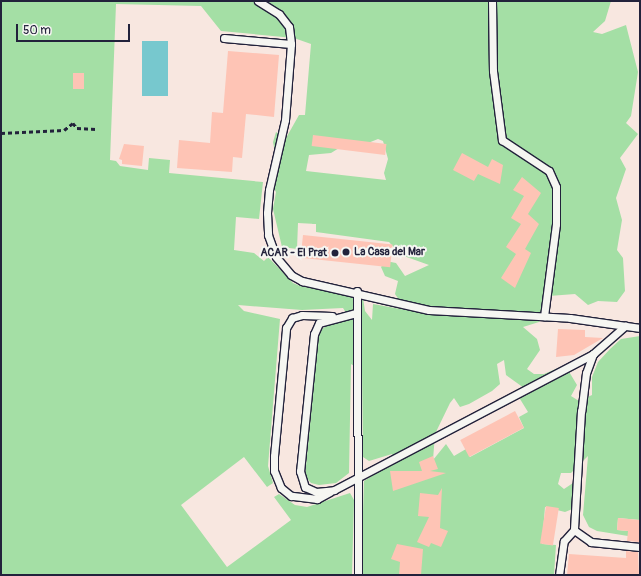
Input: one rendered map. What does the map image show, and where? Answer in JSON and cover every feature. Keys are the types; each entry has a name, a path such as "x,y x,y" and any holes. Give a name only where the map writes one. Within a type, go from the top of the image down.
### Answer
{"lane":[{"path":"258,1 279,14 289,27 292,44 286,120 269,190 268,235 276,258 292,275 302,281 356,291 429,310 544,316 640,328"},
{"path":"492,1 493,71 502,140 549,171 556,187 556,224 544,316"},
{"path":"224,38 292,44"},
{"path":"356,291 358,575"},
{"path":"356,313 333,316 302,315 292,318 286,328 274,456 274,471 281,488 291,496 318,499 593,354 625,326"},
{"path":"333,316 319,323 314,334 300,471 305,487 316,492 334,490"},
{"path":"559,575 564,541 574,530 581,411 586,373 593,354"},
{"path":"574,530 590,542 640,547"}],"path":[{"path":"1,133 64,130 73,123 77,128 96,129"}],"green space":[{"path":"1,1 611,1 605,21 593,32 602,34 626,25 638,72 631,116 626,123 638,134 620,158 626,169 616,198 622,220 617,250 623,258 625,291 617,302 598,301 588,305 575,294 549,296 544,316 539,322 523,327 537,339 540,350 527,369 534,374 544,374 565,365 577,385 571,396 579,401 592,395 592,377 598,362 610,349 621,339 640,336 640,520 618,518 617,530 628,531 628,536 597,531 589,527 583,515 588,456 571,473 561,473 558,484 564,489 573,483 575,508 565,512 545,507 542,544 556,545 554,575 361,575 364,481 393,463 392,454 369,461 363,457 362,371 351,364 349,473 336,483 319,485 311,483 305,476 319,331 332,322 350,319 343,308 302,310 238,305 244,311 280,319 268,466 273,483 267,487 244,457 181,505 227,567 291,520 274,497 279,494 295,505 307,507 350,493 354,500 352,575 1,575","holes":["116,4 201,6 221,31 294,38 311,44 305,115 299,115 286,138 276,132 273,142 276,158 269,181 276,192 273,209 282,247 297,249 298,223 316,224 316,232 389,242 401,255 429,265 405,276 396,263 386,261 381,267 385,276 398,281 395,294 406,310 373,304 372,320 365,311 363,298 300,286 293,283 268,257 264,261 254,253 234,250 236,217 259,219 263,182 169,173 170,160 149,158 148,170 120,166 116,161 110,160","378,139 383,141 388,159 384,173 386,180 306,171 309,155 331,153 344,145 358,147","504,360 506,375 524,388 520,399 528,412 519,417 524,428 470,457 466,449 454,456 446,444 433,460 435,434 450,403 454,398 460,407 469,404 492,391 500,384 497,364"]}],"water":[{"path":"142,41 168,41 168,96 142,96"}],"building":[{"path":"228,51 279,55 274,117 246,114 242,158 233,157 232,172 177,168 179,140 210,143 212,112 223,113"},
{"path":"73,73 84,73 84,89 73,89"},
{"path":"313,135 386,144 385,155 312,146"},
{"path":"124,144 144,146 142,166 122,164 122,160 119,159"},
{"path":"462,153 488,167 492,159 503,165 500,184 478,174 474,181 453,170"},
{"path":"522,177 541,193 528,214 539,224 525,249 531,253 515,288 501,278 516,254 506,247 521,224 511,218 524,196 513,190"},
{"name":"La Casa del Mar","path":"303,235 393,244 390,267 301,258"},
{"path":"558,329 585,330 585,337 603,338 574,355 556,357"},
{"path":"515,411 524,428 469,457 460,440"},
{"path":"433,456 438,469 430,471 446,473 393,491 390,471 422,471 419,462"},
{"path":"442,488 440,528 448,531 441,547 431,543 429,547 417,542 429,517 418,516 420,493 438,495"},
{"path":"546,506 559,508 553,546 540,544"},
{"path":"618,518 640,520 639,542 627,541 628,531 617,530"},
{"path":"397,544 423,549 421,575 399,575 400,562 391,559"},
{"path":"626,551 638,552 639,575 567,575 569,554 626,558"}],"place":[{"name":"La Casa del Mar","path":"346,252"},
{"name":"ACAR - El Prat","path":"335,253"}]}
